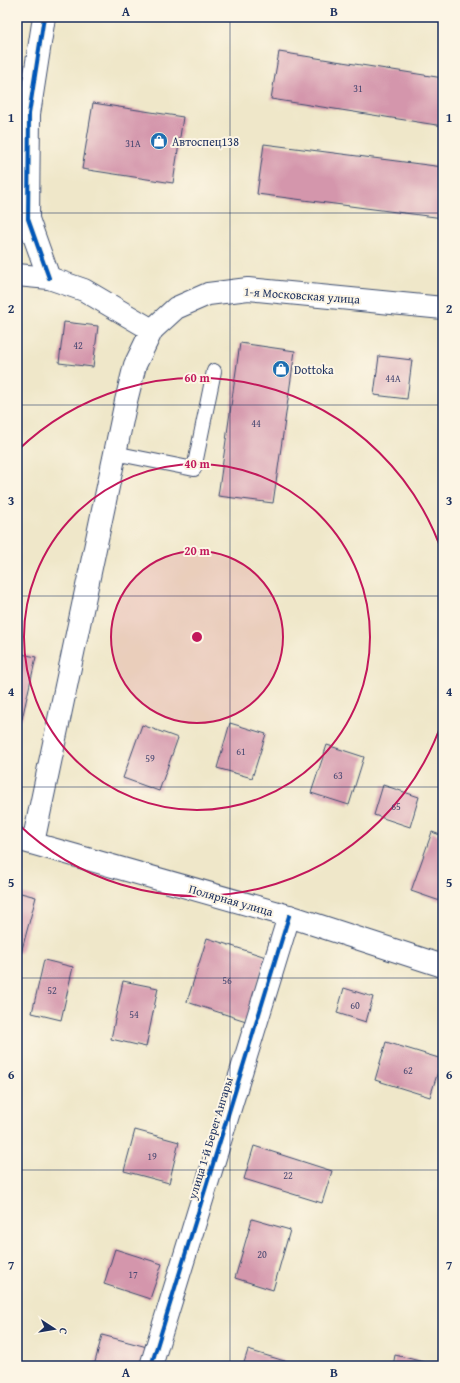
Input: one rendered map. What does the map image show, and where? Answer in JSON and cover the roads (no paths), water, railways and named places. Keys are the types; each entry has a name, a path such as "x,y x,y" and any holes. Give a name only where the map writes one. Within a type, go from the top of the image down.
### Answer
{"main road":[{"path":"44,17 29,114 28,219 49,278"},
{"path":"17,275 49,278 84,290 152,330 135,365 25,841"},
{"name":"1-я Московская улица","path":"152,330 176,308 208,294 248,289 443,308"},
{"name":"Полярная улица","path":"25,841 289,916 443,966"},
{"name":"улица 1-й Берег Ангары","path":"151,1366 289,916"}],"lane":[{"path":"114,453 194,469 214,371"}],"place":[{"name":"Автоспец138","path":"159,141"},
{"name":"Dottoka","path":"281,369"}]}
